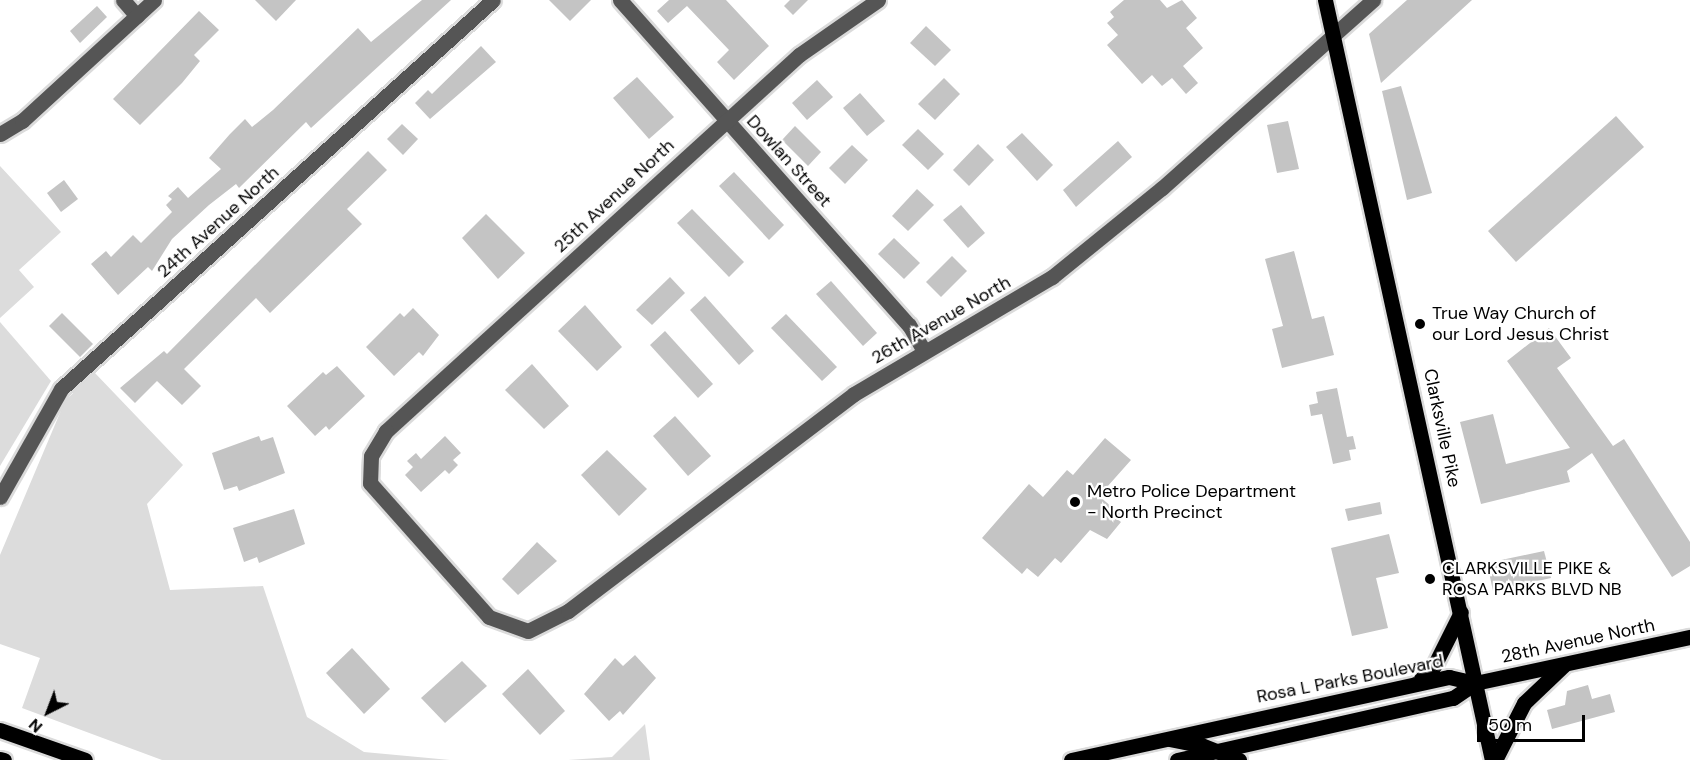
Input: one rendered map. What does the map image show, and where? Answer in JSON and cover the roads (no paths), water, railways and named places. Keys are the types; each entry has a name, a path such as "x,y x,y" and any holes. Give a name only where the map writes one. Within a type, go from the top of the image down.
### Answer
{"main road":[{"name":"Clarksville Pike","path":"1325,0 1335,34 1493,760"},
{"path":"1416,684 1434,666 1461,612"},
{"name":"28th Avenue North","path":"1475,683 1690,637"},
{"path":"1493,760 1524,703 1566,663"},
{"name":"Rosa L Parks Boulevard","path":"1071,760 1449,677 1475,683"},
{"name":"Rosa L Parks Boulevard","path":"1177,760 1453,698 1475,683"},
{"path":"0,730 85,760"},
{"path":"1163,738 1216,750 1239,760"},
{"path":"0,759 4,760"}],"street":[{"path":"123,0 137,16"},
{"path":"3,133 154,0"},
{"name":"24th Avenue North","path":"0,497 61,389 493,0"},
{"name":"Dowlan Street","path":"620,0 909,325 924,351"},
{"name":"25th Avenue North","path":"504,625 489,617 370,483 371,456 386,431 726,119 804,51 878,0"},
{"name":"26th Avenue North","path":"504,625 528,631 568,611 854,394 1052,277 1162,188 1373,0"}],"place":[{"name":"True Way Church of our Lord Jesus Christ","path":"1420,324"},
{"name":"Metro Police Department - North Precinct","path":"1075,502"},
{"name":"CLARKSVILLE PIKE & ROSA PARKS BLVD NB","path":"1430,579"}]}
